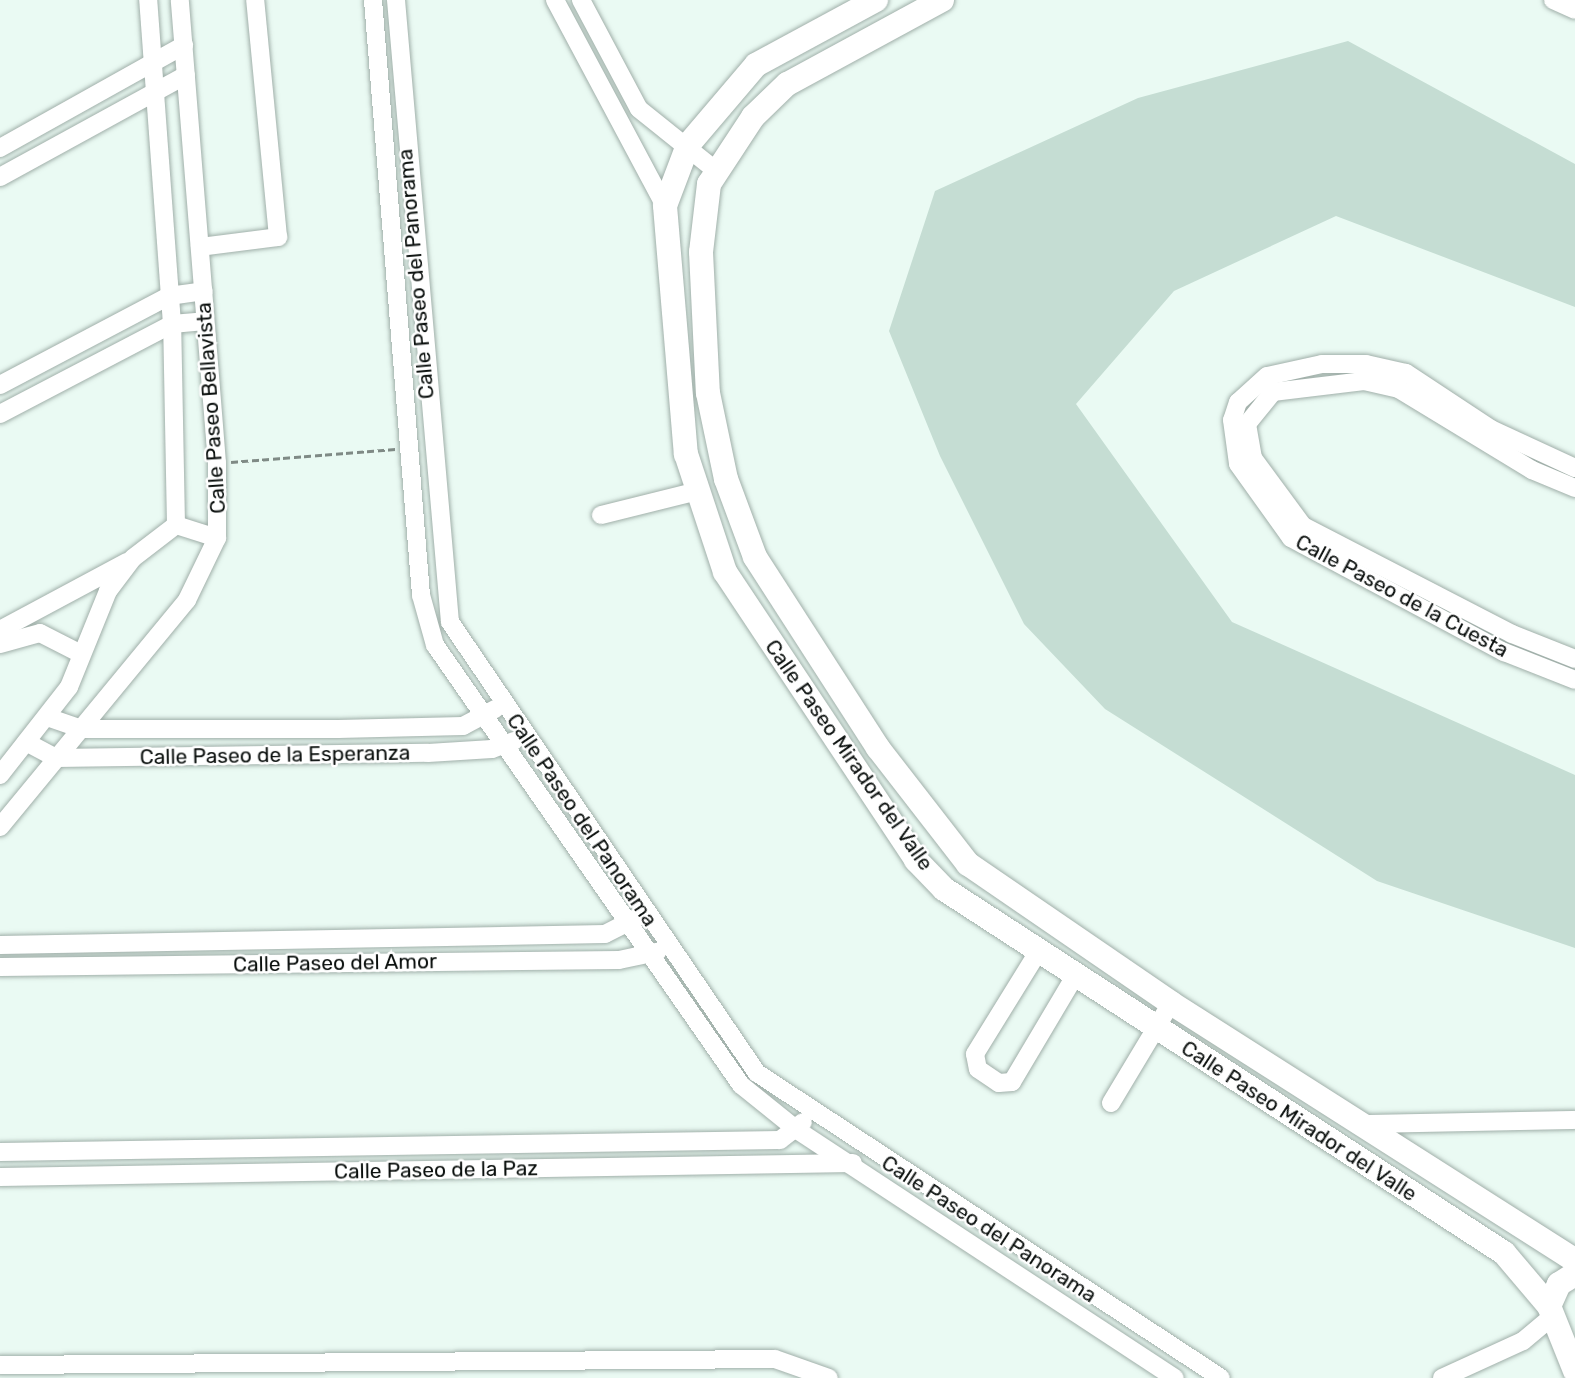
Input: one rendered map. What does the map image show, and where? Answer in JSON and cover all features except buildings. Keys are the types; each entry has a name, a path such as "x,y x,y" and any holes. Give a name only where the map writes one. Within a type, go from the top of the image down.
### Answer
{"street":[{"name":"Calle Paseo Bellavista","path":"0,775 69,687 79,653 108,591 133,558 176,524 172,324 148,0"},
{"name":"Calle Paseo Bellavista","path":"0,827 187,600 217,538 217,463 180,0"},
{"path":"200,247 278,237 255,0"},
{"name":"Calle Paseo del Panorama","path":"373,0 407,448 429,633 504,747 726,1069 797,1130 1175,1378"},
{"name":"Calle Paseo del Panorama","path":"395,0 444,602 450,622 741,1055 809,1113 1221,1378"},
{"path":"555,0 665,206"},
{"path":"581,0 639,109 688,145 714,169"},
{"name":"Calle Paseo Mirador del Valle","path":"876,0 756,65 688,145 665,206 677,397 694,492 725,572 916,860 944,888 1156,1029 1504,1253 1549,1312 1575,1371"},
{"name":"Calle Paseo Mirador del Valle","path":"942,0 910,8 788,84 714,169 703,207 701,252 708,393 726,479 755,557 878,748 968,864 1171,1003 1575,1260"},
{"path":"1553,0 1575,10"},
{"path":"0,148 184,45"},
{"path":"0,177 186,75"},
{"path":"0,385 169,296 204,291"},
{"path":"0,414 172,324 205,321"},
{"name":"Calle Paseo de la Cuesta","path":"1575,488 1486,435 1406,373 1322,364 1267,376 1238,402 1232,420 1245,461 1291,538 1504,652 1575,680"},
{"name":"Calle Paseo de la Cuesta","path":"1486,435 1575,468"},
{"name":"Calle Paseo de la Cuesta","path":"1245,461 1303,526 1512,634 1575,659"},
{"path":"601,515 694,492"},
{"path":"176,524 217,538"},
{"path":"0,630 133,558"},
{"path":"0,644 40,633 79,653"},
{"path":"1504,652 1512,634"},
{"name":"Calle Paseo de la Esperanza","path":"47,717 81,729 450,726 485,716 503,703"},
{"name":"Calle Paseo de la Esperanza","path":"26,742 56,758 504,747 524,735"},
{"path":"852,766 878,748"},
{"name":"Calle Paseo del Amor","path":"0,945 605,934 627,924 645,911"},
{"name":"Calle Paseo del Amor","path":"0,967 649,956 667,946"},
{"path":"1038,952 975,1054 978,1069 999,1083 1012,1082 1075,975"},
{"path":"1111,1103 1171,1003"},
{"path":"797,1130 809,1113"},
{"path":"1365,1124 1575,1121"},
{"name":"Calle Paseo de la Paz","path":"0,1152 780,1140 797,1130"},
{"path":"852,1165 863,1148"},
{"name":"Calle Paseo de la Paz","path":"0,1177 852,1165"},
{"path":"1442,1378 1522,1341 1549,1312 1559,1284 1575,1274"},
{"path":"0,1365 57,1371 775,1359 830,1378"}],"path":[{"path":"217,463 407,448"}],"green space":[{"path":"1348,41 1575,164 1575,307 1336,216 1174,291 1076,404 1232,622 1575,775 1575,948 1377,881 1105,709 1024,624 940,456 889,331 935,191 1138,98"}]}
